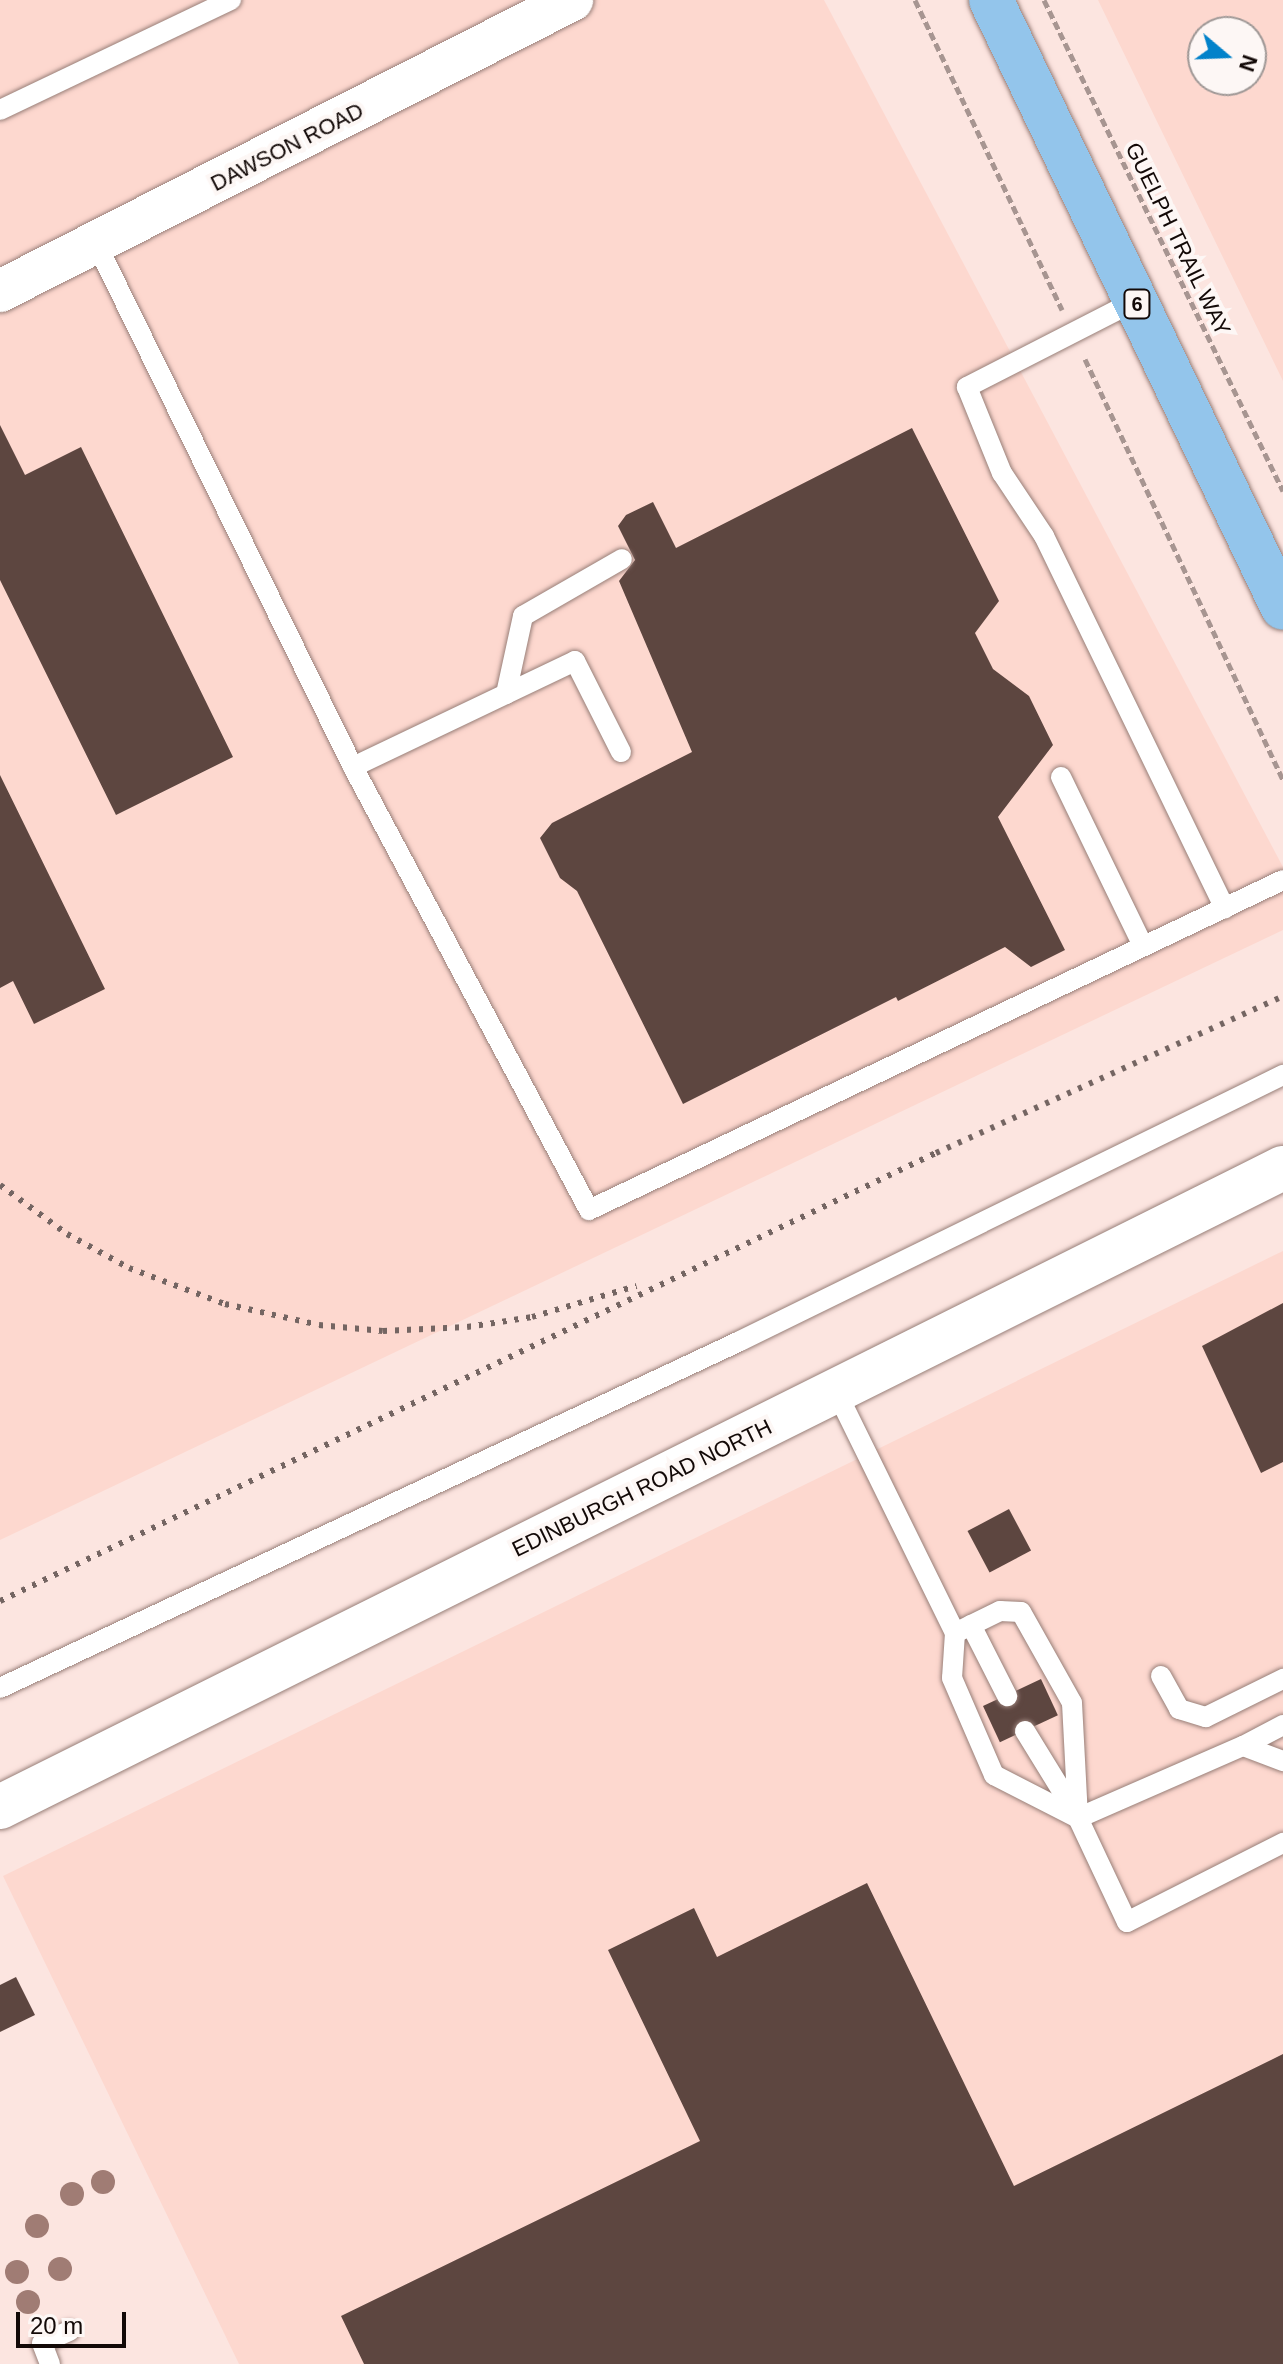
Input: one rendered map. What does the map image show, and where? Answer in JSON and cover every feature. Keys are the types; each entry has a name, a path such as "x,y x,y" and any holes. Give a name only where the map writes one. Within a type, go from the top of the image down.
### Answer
{"main road":[{"name":"6","path":"991,0 1283,608"},
{"name":"EDINBURGH ROAD NORTH","path":"0,1807 1283,1168"}],"street":[{"name":"DAWSON ROAD","path":"0,291 97,245 520,12 572,0"}],"lane":[{"path":"0,110 231,0"},
{"path":"97,245 353,767 589,1210 1283,880"},
{"path":"1135,301 967,387 1002,473 1044,536 1225,908"},
{"path":"506,694 523,616 622,559"},
{"path":"353,767 575,661 621,752"},
{"path":"1061,777 1143,946"},
{"path":"0,1688 740,1341 1283,1075"},
{"path":"836,1391 963,1629 1007,1696"},
{"path":"963,1629 1000,1611 1021,1612 1072,1703 1078,1818"},
{"path":"963,1629 952,1678 994,1775 1078,1818"},
{"path":"1161,1676 1179,1709 1206,1717 1283,1679"},
{"path":"1078,1818 1243,1746 1283,1725"},
{"path":"1025,1731 1078,1818 1127,1922 1283,1843"},
{"path":"1243,1746 1283,1761"},
{"path":"50,2364 42,2343 69,2331"}],"path":[{"path":"915,0 1283,780"},
{"name":"GUELPH TRAIL WAY","path":"1044,0 1283,491"}],"shaded area":[{"path":"0,0 824,0 1283,867 1283,930 0,1540"},
{"path":"1098,0 1283,0 1283,381"},
{"path":"1283,1251 1283,2364 239,2364 3,1876"}],"building":[{"path":"0,425 25,475 81,447 233,757 116,815 0,580"},
{"path":"912,428 999,601 975,633 993,669 1029,696 1053,745 998,817 1065,950 1031,967 1005,947 898,1001 896,997 683,1104 577,891 560,878 540,838 552,823 692,752 619,581 635,560 618,526 626,515 653,502 676,548"},
{"path":"0,775 105,989 34,1024 13,981 0,988"},
{"path":"1283,1303 1283,1462 1261,1473 1202,1346"},
{"path":"1009,1509 1031,1550 990,1573 968,1531"},
{"path":"1041,1679 1058,1715 1000,1742 983,1706"},
{"path":"867,1883 1014,2186 1283,2054 1283,2364 364,2364 341,2316 700,2141 608,1950 694,1908 717,1957"},
{"path":"16,1977 35,2015 0,2032 0,1985"}],"railway":[{"path":"0,1601 936,1153 1283,996"},
{"path":"0,1185 67,1234 129,1268 225,1304 319,1325 383,1331 467,1327 532,1317 636,1286"}]}
